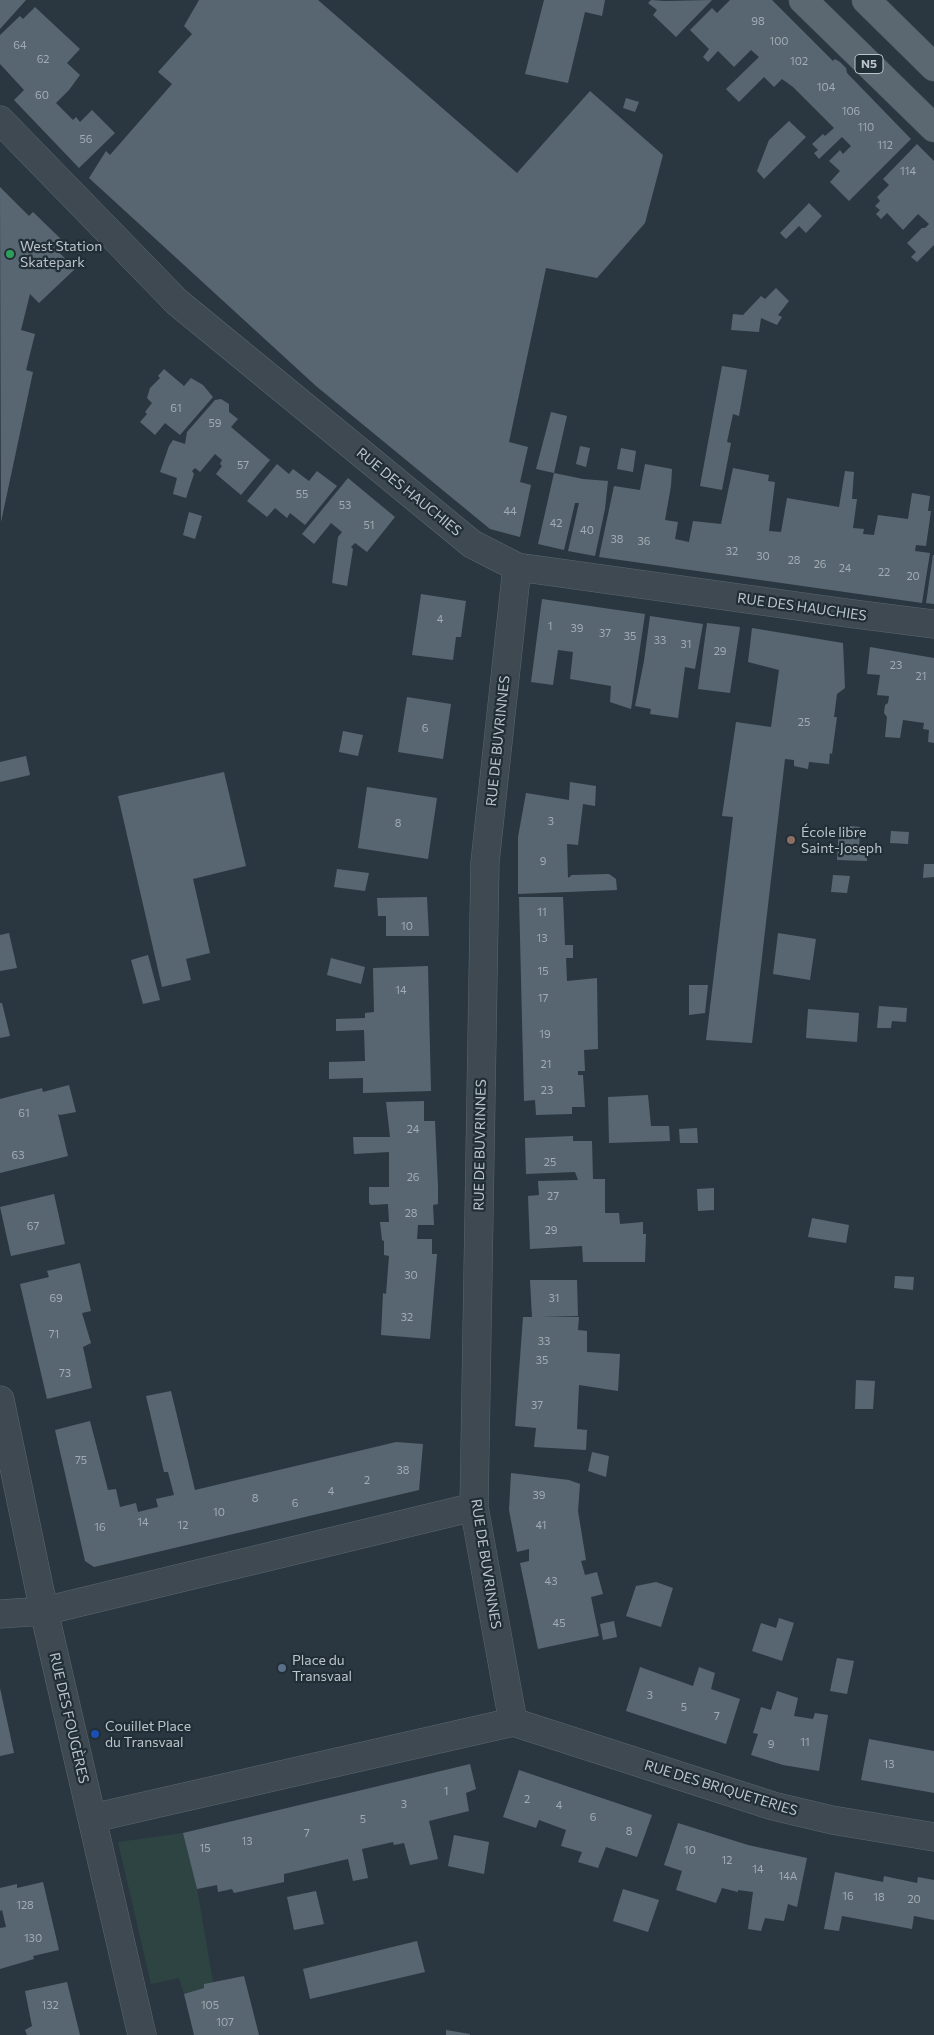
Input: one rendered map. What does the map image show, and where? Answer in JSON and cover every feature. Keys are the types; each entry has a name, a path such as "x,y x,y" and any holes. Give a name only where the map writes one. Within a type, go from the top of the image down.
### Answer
{"main road":[{"name":"N5","path":"803,0 934,128"},
{"path":"866,0 934,67"}],"street":[{"name":"RUE DES HAUCHIES","path":"0,120 177,302 472,544 517,567 934,624"},
{"name":"RUE DE BUVRINNES","path":"513,1722 474,1507 485,862 517,567"},
{"name":"RUE DES FOUGÈRES","path":"0,1400 44,1611 142,2035"},
{"path":"0,1614 44,1611 474,1507"},
{"path":"93,1818 513,1722"},
{"name":"RUE DES BRIQUETERIES","path":"513,1722 773,1806 832,1820 934,1837"}],"green space":[{"path":"183,1833 197,1889 213,1982 204,1984 204,1988 184,1994 179,1978 151,1984 118,1842"}],"building":[{"path":"0,0 26,0 0,29"},
{"path":"199,0 318,0 517,173 590,91 663,155 645,223 597,278 546,268 509,442 528,447 520,482 531,485 520,537 490,529 316,386 89,178 106,151 110,155 172,84 158,72 192,34 184,26"},
{"path":"544,0 605,0 602,16 585,12 568,83 525,74"},
{"path":"651,0 712,0 676,37 653,15 657,10 648,3"},
{"path":"730,0 772,0 833,61 835,59 846,68 847,73 911,139 849,201 830,182 840,171 829,161 840,150 843,154 851,146 842,137 819,159 814,153 818,150 812,144 823,134 825,136 834,128 793,87 782,79 774,87 764,77 739,102 726,89 759,57 751,50 734,67 718,51 708,62 703,57 709,49 690,30 712,8 717,13"},
{"path":"35,7 80,49 67,63 80,75 56,103 73,120 76,117 80,122 92,110 115,133 79,168 14,100 24,90 0,64 0,35 20,16 23,19"},
{"path":"626,98 639,102 635,112 623,108"},
{"path":"789,121 806,137 764,179 757,171 769,140"},
{"path":"917,144 934,161 934,245 917,262 911,257 916,252 907,243 922,228 929,224 918,214 903,230 887,213 881,219 876,214 880,210 875,206 880,201 877,197 889,185 883,179"},
{"path":"0,187 29,216 33,212 62,240 54,247 75,269 39,303 30,294 21,330 35,334 26,370 33,372 1,522"},
{"path":"809,203 822,216 806,233 799,226 786,239 780,233"},
{"path":"776,288 789,301 778,315 782,317 777,325 761,318 759,332 731,330 733,314 743,315 761,296 765,299"},
{"path":"722,366 747,370 739,416 733,414 727,442 731,443 722,490 700,486"},
{"path":"164,369 184,386 191,378 203,385 213,397 180,435 165,423 155,435 140,422 147,414 145,412 152,403 147,398 150,388 160,378 158,376"},
{"path":"221,399 229,404 229,412 238,419 231,427 270,460 241,495 216,474 222,466 220,464 222,460 215,454 200,472 195,468 192,471 194,474 186,498 173,494 177,478 160,472 169,446 173,440 185,444 187,432 215,400"},
{"path":"551,412 567,416 554,473 536,469"},
{"path":"580,446 590,448 586,467 576,464"},
{"path":"621,448 636,451 633,472 617,469"},
{"path":"277,464 289,474 293,469 309,481 317,471 337,486 305,525 290,513 287,518 275,508 267,517 247,501"},
{"path":"645,464 672,469 665,520 678,522 675,539 689,542 693,521 721,524 733,468 769,475 768,481 775,482 769,531 781,532 787,498 839,507 845,471 854,472 852,499 857,499 853,528 864,529 863,534 874,535 878,515 908,519 912,493 930,496 928,511 931,511 926,546 916,545 915,551 930,553 922,603 599,557 614,486 640,490"},
{"path":"554,473 583,479 608,481 605,509 595,556 568,551 579,503 575,503 564,550 538,544"},
{"path":"348,478 395,517 367,552 355,543 351,547 353,549 347,586 332,583 338,537 342,532 331,523 314,544 302,534"},
{"path":"189,512 202,516 195,539 183,535"},
{"path":"934,555 934,604 926,603"},
{"path":"421,594 466,601 461,637 456,637 453,660 412,655"},
{"path":"542,599 645,614 631,709 610,702 611,686 570,679 573,652 558,650 553,685 531,682"},
{"path":"650,616 703,624 695,669 685,667 678,718 650,714 651,709 635,706"},
{"path":"707,623 740,627 730,693 698,689"},
{"path":"752,628 843,643 845,688 837,694 834,717 837,717 829,764 809,762 808,769 794,766 794,760 785,759 752,1043 706,1040 733,817 722,816 736,722 771,727 779,670 748,662"},
{"path":"870,647 934,658 934,743 928,742 929,730 923,729 924,723 903,720 900,738 885,737 887,717 884,713 889,696 877,695 880,675 867,674"},
{"path":"407,697 451,704 443,759 398,752"},
{"path":"343,731 363,735 358,756 339,752"},
{"path":"26,756 30,775 0,782 0,762"},
{"path":"224,772 246,866 193,879 210,953 186,959 191,980 162,987 118,796"},
{"path":"570,782 596,786 595,806 583,804 578,845 567,844 568,878 572,875 609,874 616,879 617,890 518,894 518,837 526,793 569,800"},
{"path":"367,787 437,798 428,859 358,848"},
{"path":"839,825 860,827 859,851 867,851 867,861 837,860"},
{"path":"891,831 909,832 908,844 890,843"},
{"path":"924,864 934,864 934,877 923,878"},
{"path":"337,869 369,873 365,891 334,887"},
{"path":"833,875 850,876 847,893 831,892"},
{"path":"427,897 429,936 386,936 386,916 378,916 377,898"},
{"path":"519,897 563,897 565,945 573,945 573,958 566,958 567,981 597,978 598,1049 584,1050 585,1071 578,1071 578,1075 583,1075 585,1107 572,1107 572,1114 536,1115 535,1100 524,1101"},
{"path":"9,933 17,968 0,971 0,935"},
{"path":"778,933 816,939 810,980 773,974"},
{"path":"148,955 160,1000 143,1004 131,960"},
{"path":"331,958 365,967 361,984 327,975"},
{"path":"428,966 431,1091 363,1093 363,1078 329,1079 329,1062 365,1061 364,1030 336,1031 336,1019 365,1018 365,1013 374,1012 373,968"},
{"path":"689,985 708,985 705,1013 689,1015"},
{"path":"0,1003 2,1003 10,1036 0,1038"},
{"path":"879,1006 907,1008 906,1022 892,1021 891,1028 877,1028"},
{"path":"808,1009 859,1013 857,1042 806,1038"},
{"path":"69,1085 76,1112 58,1114 68,1156 0,1173 0,1099 42,1088 43,1092"},
{"path":"648,1095 651,1126 669,1126 670,1141 609,1143 608,1097"},
{"path":"424,1101 424,1121 435,1121 438,1187 438,1204 433,1205 434,1225 418,1225 417,1239 432,1239 432,1254 437,1254 430,1339 381,1335 383,1293 386,1294 389,1256 384,1255 384,1241 382,1240 380,1222 389,1222 388,1204 371,1205 369,1203 369,1187 389,1187 389,1152 354,1154 353,1137 390,1137 386,1102"},
{"path":"697,1128 698,1143 680,1143 679,1129"},
{"path":"573,1136 573,1141 592,1141 593,1179 605,1179 605,1213 619,1213 620,1224 643,1222 643,1234 646,1234 645,1262 583,1262 582,1246 530,1249 528,1196 539,1195 538,1181 578,1180 575,1172 526,1174 525,1138"},
{"path":"714,1188 714,1210 698,1211 697,1189"},
{"path":"54,1194 65,1244 11,1256 0,1207"},
{"path":"812,1218 849,1225 846,1243 808,1237"},
{"path":"80,1263 91,1311 82,1313 91,1343 83,1347 92,1388 47,1399 20,1284 49,1277 47,1271"},
{"path":"895,1276 914,1277 913,1290 894,1288"},
{"path":"530,1280 577,1280 578,1316 540,1317 579,1317 578,1330 587,1331 587,1352 620,1354 618,1391 579,1385 577,1429 587,1430 586,1450 534,1447 536,1428 515,1426 523,1317 532,1317"},
{"path":"856,1380 875,1381 873,1409 855,1409"},
{"path":"171,1391 195,1490 396,1442 423,1444 419,1490 94,1567 85,1561 55,1430 90,1421 108,1490 116,1489 120,1507 136,1503 138,1512 158,1507 156,1499 174,1495 168,1472 164,1472 146,1396"},
{"path":"592,1452 609,1456 606,1477 588,1471"},
{"path":"511,1473 569,1480 580,1484 578,1511 586,1560 581,1561 585,1575 597,1572 603,1594 591,1597 599,1636 538,1649 520,1563 529,1561 529,1549 517,1552 509,1510"},
{"path":"656,1582 673,1588 661,1627 626,1616 636,1586"},
{"path":"779,1618 794,1623 782,1661 752,1651 761,1623 776,1628"},
{"path":"614,1621 617,1637 603,1640 600,1624"},
{"path":"837,1658 854,1661 847,1694 830,1691"},
{"path":"640,1667 693,1686 699,1667 715,1673 711,1689 740,1699 726,1744 626,1711"},
{"path":"0,1688 14,1753 0,1756"},
{"path":"777,1691 798,1698 794,1716 813,1719 815,1713 828,1715 819,1771 783,1765 751,1755 758,1734 753,1733 761,1707 771,1710"},
{"path":"869,1739 934,1751 934,1793 861,1780"},
{"path":"470,1764 476,1789 466,1793 469,1811 429,1821 438,1859 410,1865 404,1843 394,1845 393,1842 362,1849 368,1878 353,1881 348,1859 284,1874 284,1882 234,1893 232,1889 218,1892 217,1885 197,1889 183,1833"},
{"path":"519,1770 652,1815 637,1857 606,1847 598,1868 578,1862 582,1852 561,1846 566,1830 539,1820 536,1828 503,1817"},
{"path":"678,1823 748,1845 807,1858 797,1907 788,1904 784,1921 765,1918 761,1931 748,1929 753,1892 738,1890 738,1892 722,1888 716,1903 676,1890 682,1871 664,1865"},
{"path":"454,1835 489,1842 484,1874 448,1866"},
{"path":"835,1872 883,1882 884,1876 917,1883 918,1877 934,1880 934,1920 914,1916 912,1929 842,1916 839,1931 824,1929"},
{"path":"43,1882 59,1950 33,1956 34,1959 0,1969 0,1928 6,1927 2,1910 0,1911 0,1888 17,1884 17,1888"},
{"path":"623,1889 659,1900 648,1932 613,1921"},
{"path":"316,1891 324,1924 294,1930 287,1897"},
{"path":"417,1941 425,1972 310,1999 303,1969"},
{"path":"244,1976 259,2035 194,2035 184,1994 204,1988 204,1984"},
{"path":"67,1982 80,2035 27,2035 25,2030 32,2026 25,1991"},
{"path":"446,2030 470,2034 470,2035 446,2035"}],"place":[{"name":"West Station Skatepark","path":"10,254"},
{"name":"École libre Saint-Joseph","path":"791,840"},
{"name":"Place du Transvaal","path":"282,1668"},
{"name":"Couillet Place du Transvaal","path":"95,1734"}]}
